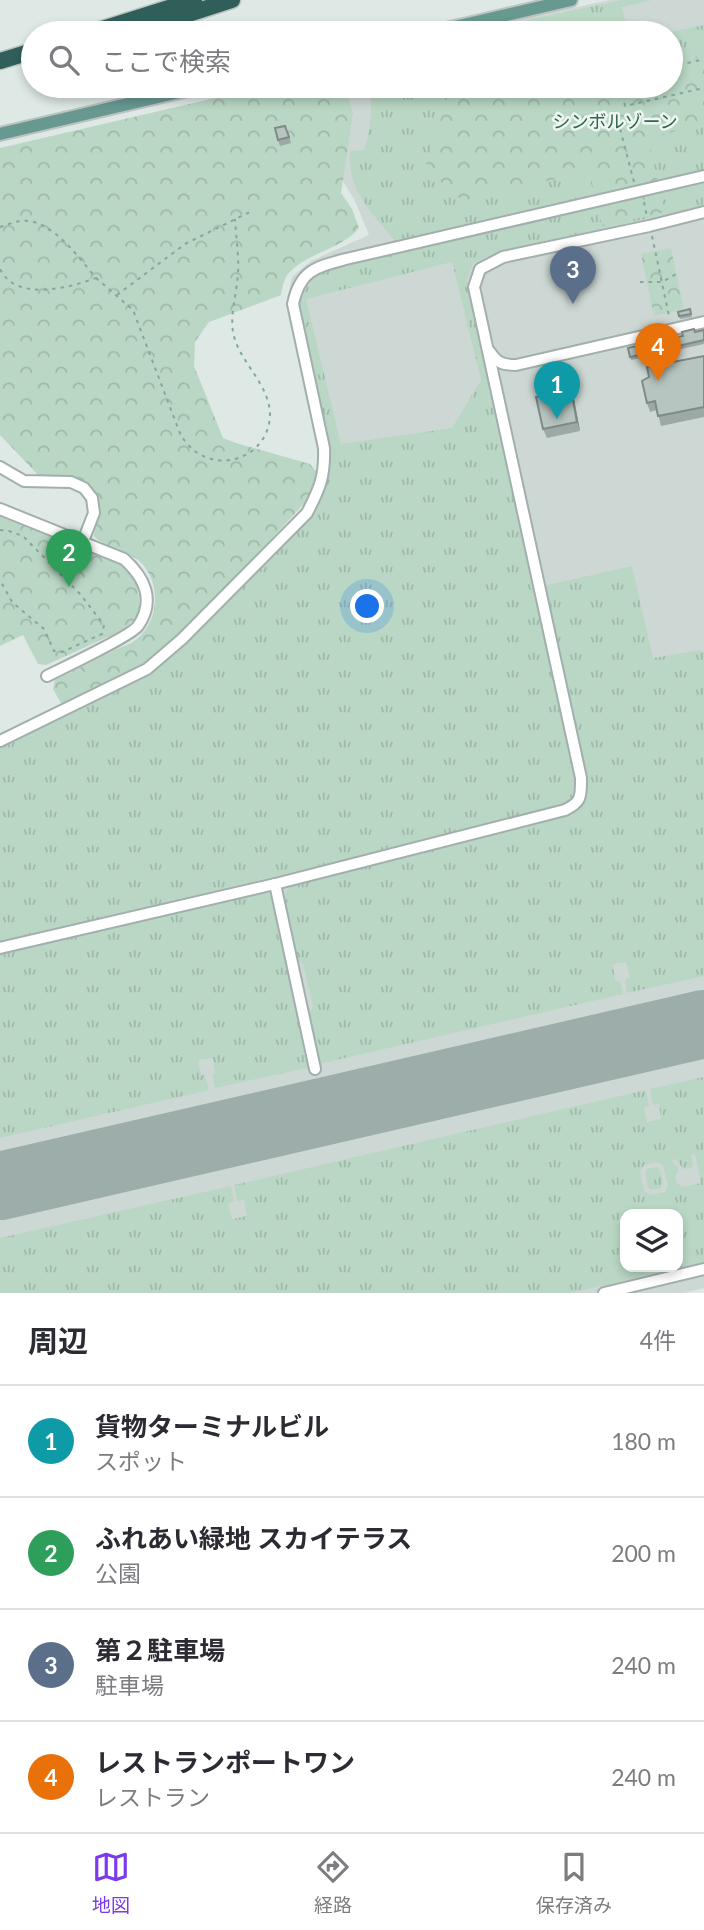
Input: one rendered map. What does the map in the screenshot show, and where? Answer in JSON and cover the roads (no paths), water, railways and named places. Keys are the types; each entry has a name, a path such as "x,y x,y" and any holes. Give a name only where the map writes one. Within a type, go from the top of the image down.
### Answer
{"highway":[{"path":"153,21 192,0"},
{"path":"142,21 234,0"},
{"path":"0,61 21,55"},
{"path":"0,72 21,66"}],"main road":[{"path":"481,21 571,0"},
{"path":"0,134 154,98"}],"street":[{"path":"0,741 147,669 182,639 307,513 325,471 324,448 293,304 300,281 311,272 336,262 704,176"},
{"path":"0,948 275,884 576,805 581,796 581,778 474,287 480,269 503,257 704,212"},
{"path":"488,350 496,361 505,365 516,365 704,322"},
{"path":"0,467 24,481 71,482 84,488 92,498 94,513 83,541"},
{"path":"0,509 124,559 138,572 148,591 146,607 138,626 132,632 47,676"},
{"path":"275,884 315,1069"},
{"path":"604,1293 704,1269"}],"place":[{"name":"第２駐車場","path":"573,304"},
{"name":"レストランポートワン","path":"658,381"},
{"name":"貨物ターミナルビル","path":"557,419"},
{"name":"ふれあい緑地 スカイテラス","path":"69,587"}],"park label":[{"name":"シンボルゾーン","path":"615,122"}]}
